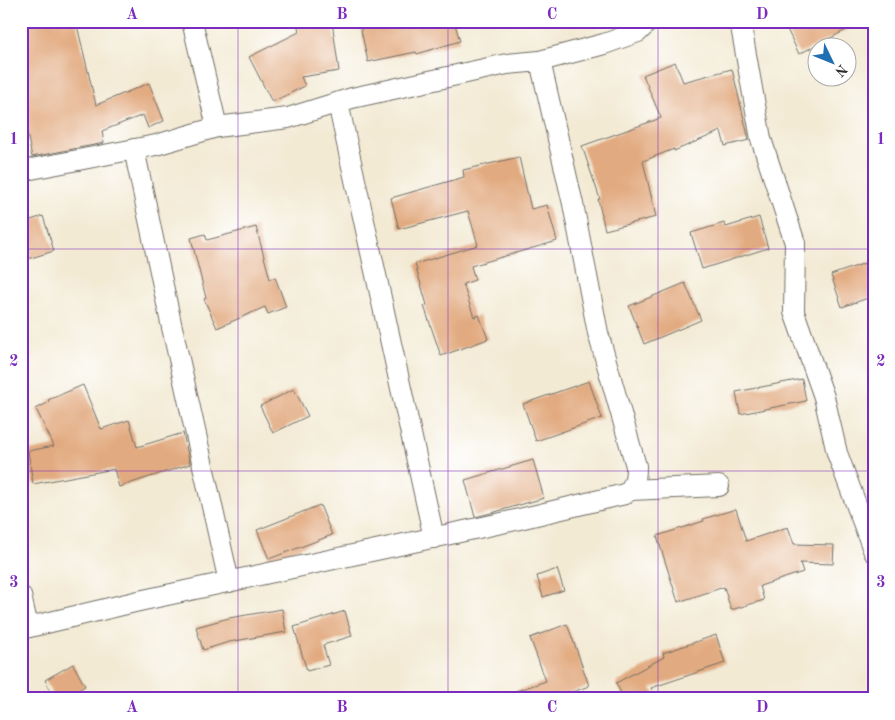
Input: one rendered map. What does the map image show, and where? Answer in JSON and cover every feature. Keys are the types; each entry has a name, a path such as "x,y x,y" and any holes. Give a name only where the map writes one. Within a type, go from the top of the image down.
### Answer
{"street":[{"path":"192,21 216,127"},
{"path":"21,171 134,149 216,127 288,118 352,98 507,64 540,61 604,44 638,32 649,21"},
{"path":"740,21 761,139 795,243 794,312 824,397 837,453 874,552"},
{"path":"21,596 25,628 139,601 511,522 625,494 630,490 636,477 636,466 598,333 573,204 540,61"},
{"path":"338,103 434,538"},
{"path":"134,149 168,314 229,582"},
{"path":"630,490 719,486"}],"building":[{"path":"21,21 76,21 96,105 149,83 164,121 148,128 143,115 102,131 104,143 32,157 21,105"},
{"path":"297,21 332,21 339,71 301,77 305,86 272,102 249,57 299,32"},
{"path":"359,21 454,21 460,41 417,54 416,52 368,62"},
{"path":"783,21 864,21 831,38 808,38 808,49 799,54"},
{"path":"675,62 683,82 732,69 749,140 725,146 721,131 674,151 674,149 643,161 656,217 605,230 598,199 600,199 582,146 661,118 643,75"},
{"path":"519,157 531,209 547,205 557,241 471,266 475,280 463,284 474,317 479,315 488,339 441,356 424,306 427,305 415,264 478,245 468,211 399,229 391,198 464,177 463,170"},
{"path":"43,216 54,251 21,261 21,223"},
{"path":"759,217 768,248 702,269 691,233 724,223 726,227"},
{"path":"256,227 270,279 275,277 286,307 268,314 265,307 217,328 204,299 206,298 191,238 205,234 207,240"},
{"path":"874,260 874,296 842,307 831,275"},
{"path":"685,283 701,320 644,344 629,306"},
{"path":"802,379 806,401 740,414 736,392"},
{"path":"589,381 602,418 536,441 523,404"},
{"path":"83,385 101,429 129,420 137,447 183,433 190,464 119,487 114,469 33,484 28,451 54,446 36,409 49,402 48,400"},
{"path":"294,389 308,416 273,433 260,406"},
{"path":"533,460 544,498 475,517 465,480"},
{"path":"320,505 332,535 269,559 257,530"},
{"path":"736,509 746,541 788,527 794,544 834,545 833,564 800,563 803,572 760,586 764,600 731,610 724,587 678,602 657,536"},
{"path":"557,569 564,590 543,597 537,576"},
{"path":"282,609 286,632 229,642 203,650 196,627 229,618"},
{"path":"345,611 352,636 323,645 329,665 307,671 294,627"},
{"path":"567,624 589,686 553,699 502,699 501,696 546,681 530,638"},
{"path":"716,635 725,663 651,688 657,699 624,699 616,683 664,657 663,653"},
{"path":"73,664 85,686 62,699 55,699 45,680"}]}
